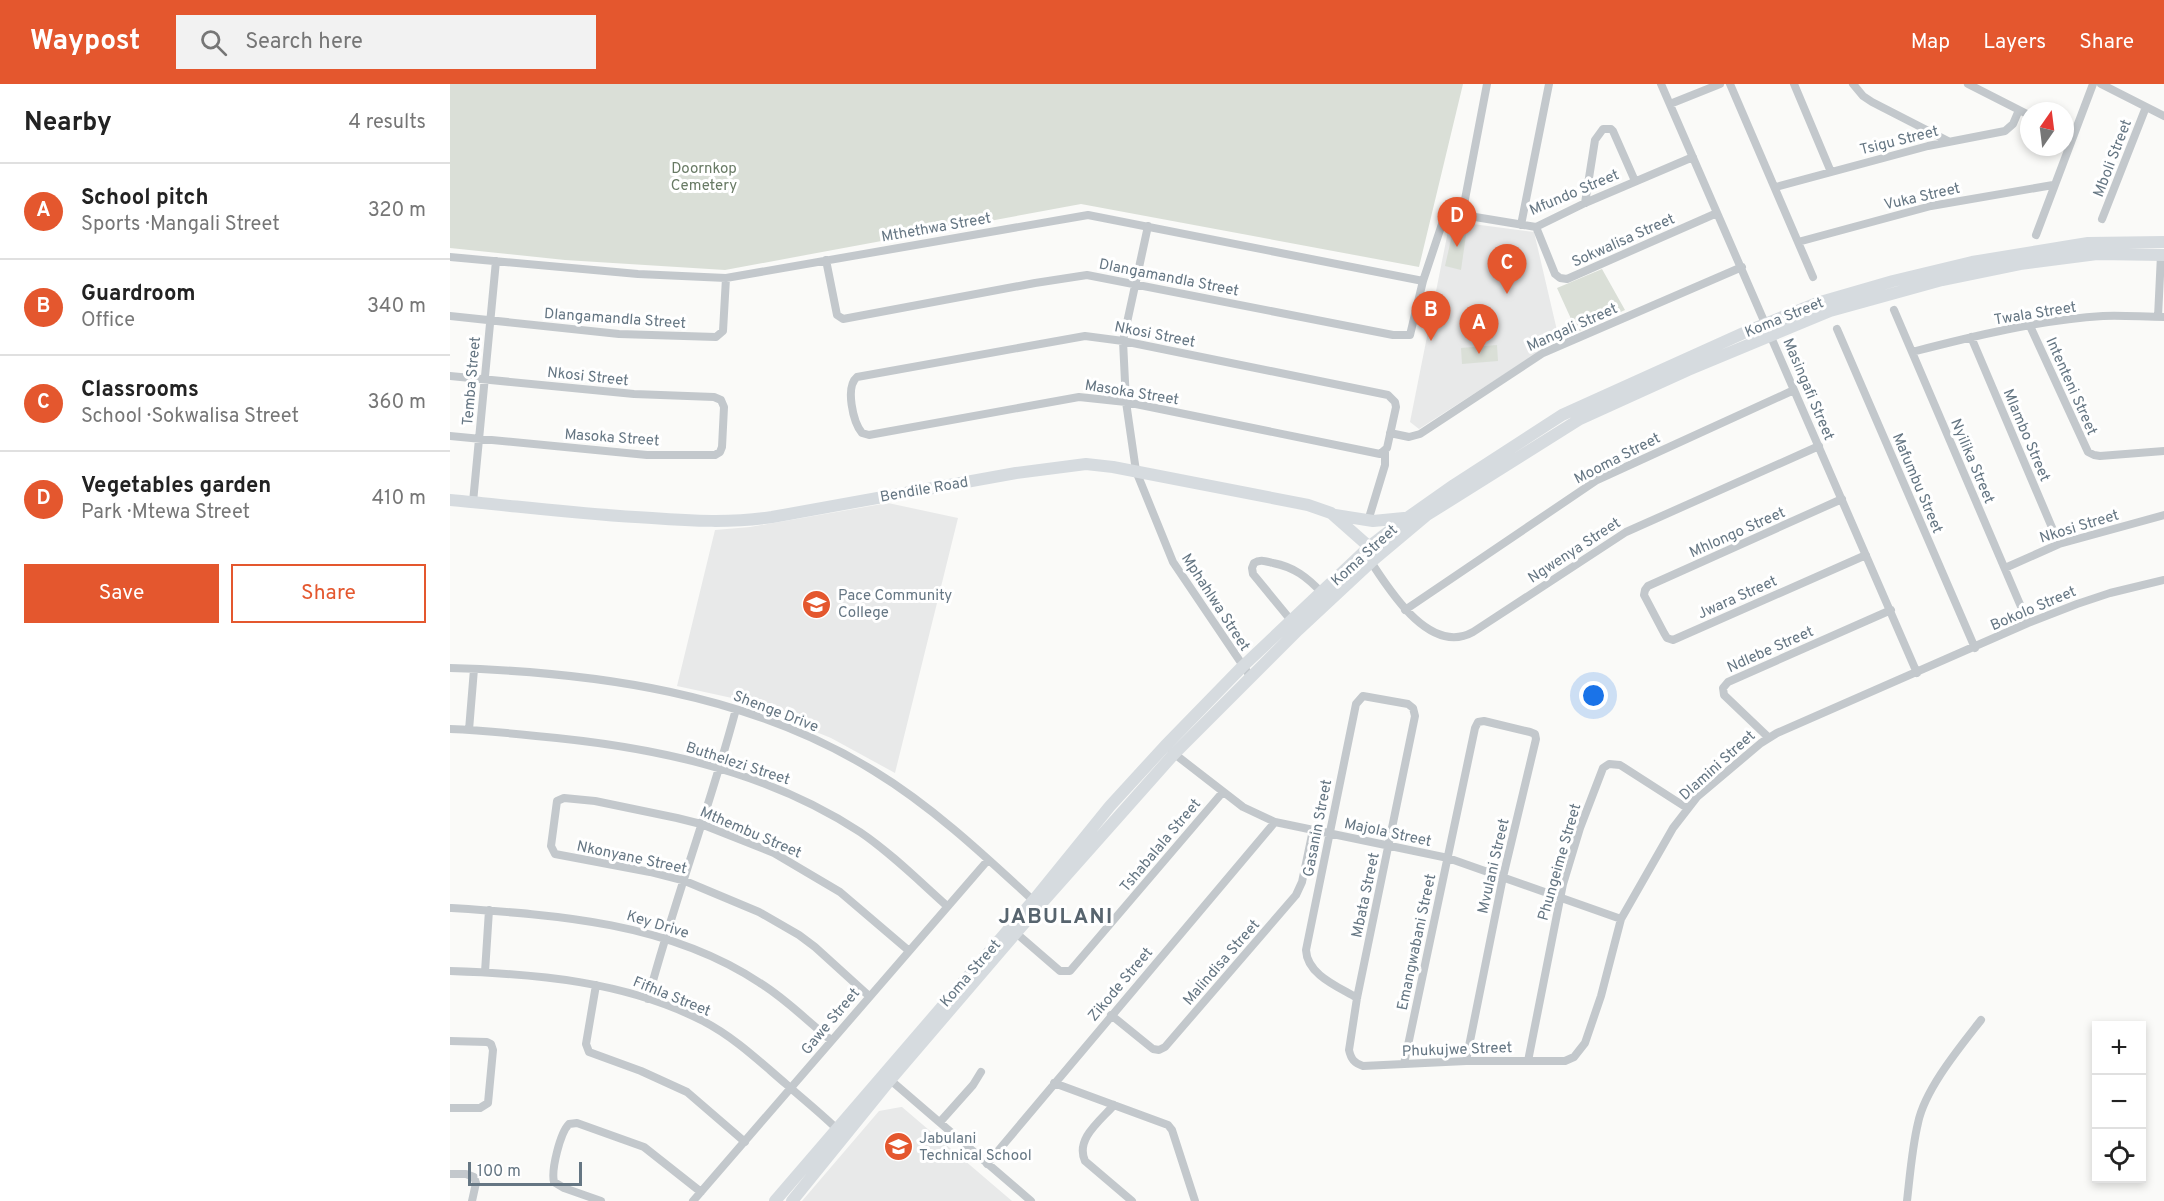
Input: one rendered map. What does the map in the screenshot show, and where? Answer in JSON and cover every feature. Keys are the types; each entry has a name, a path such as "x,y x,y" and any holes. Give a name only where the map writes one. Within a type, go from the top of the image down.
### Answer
{"main road":[{"name":"Koma Street","path":"792,1201 841,1133 887,1077 1169,750 1246,671 1373,555 1409,517 1562,415 1769,329 1962,275 2163,246"},
{"name":"Koma Street","path":"1295,626 1322,593 1427,515 1568,425 1769,329"},
{"name":"Bendile Road","path":"450,500 616,516 704,522 738,521 772,517 1016,473 1092,464 1308,505 1331,513 1373,555"},
{"path":"1331,513 1368,521 1409,517"},
{"name":"Koma Street","path":"887,1077 1016,933 1036,904"},
{"name":"Koma Street","path":"775,1201 841,1133"}],"street":[{"path":"1423,281 1443,219 1451,213 1462,215 1487,84"},
{"path":"1521,225 1549,84"},
{"name":"Masingafi Street","path":"1661,84 1892,610 1917,673"},
{"path":"1670,104 1720,84"},
{"path":"1730,84 1813,277"},
{"path":"1794,84 1831,172"},
{"path":"1853,84 1863,96 1872,102 1948,142"},
{"path":"1968,84 2019,110"},
{"path":"2074,122 2092,84"},
{"path":"2101,84 2164,116"},
{"name":"Mboli Street","path":"2102,219 2146,107"},
{"name":"Tsigu Street","path":"1776,188 1948,142 2005,131 2013,124 2019,110"},
{"path":"1585,203 1595,141 1603,129 1613,131 1635,181"},
{"path":"2036,235 2062,156"},
{"name":"Mfundo Street","path":"1462,215 1536,226 1693,157"},
{"name":"Vuka Street","path":"1798,242 1931,206 2053,185"},
{"name":"Sokwalisa Street","path":"1536,226 1556,274 1560,278 1567,279 1717,213"},
{"name":"Mthethwa Street","path":"450,257 638,274 726,278 1077,216 1096,216 1423,281"},
{"name":"Mphahlwa Street","path":"1148,226 1123,341 1126,402 1136,471 1173,562 1246,671"},
{"path":"2161,317 2163,246"},
{"name":"Temba Street","path":"473,502 496,261"},
{"name":"Dlangamandla Street","path":"826,261 837,315 843,319 1079,275 1098,276 1393,335 1410,335 1423,281"},
{"name":"Mangali Street","path":"1390,433 1409,437 1420,434 1544,353 1742,267"},
{"name":"Dlangamandla Street","path":"450,316 619,334 716,338 723,331 726,278"},
{"name":"Nyilika Street","path":"1894,310 2028,623"},
{"name":"Twala Street","path":"1912,352 1971,337 2030,326 2102,316 2161,317"},
{"name":"Intenteni Street","path":"2030,326 2088,452 2094,456 2100,456 2164,451"},
{"name":"Mafumbu Street","path":"1837,330 1975,648"},
{"name":"Nkosi Street","path":"852,381 857,376 1085,336 1123,341 1388,395 1395,402 1396,407 1387,448 1382,452 1384,465 1368,521"},
{"name":"Mlambo Street","path":"1971,337 2059,544"},
{"name":"Nkosi Street","path":"450,376 634,394 716,398 722,402"},
{"name":"Masoka Street","path":"852,381 850,394 858,428 862,434 867,435 1078,397 1126,402 1382,452"},
{"name":"Mooma Street","path":"1405,610 1597,480 1794,390"},
{"name":"Masoka Street","path":"450,435 647,455 716,455 722,447 722,402"},
{"name":"Ngwenya Street","path":"1373,555 1405,610 1418,622 1438,633 1455,637 1469,634 1626,532 1819,446"},
{"name":"Mhlongo Street","path":"1644,591 1648,586 1842,499"},
{"name":"Nkosi Street","path":"2005,568 2059,544 2164,515"},
{"name":"Jwara Street","path":"1644,591 1664,633 1667,638 1673,640 1866,555"},
{"path":"1295,626 1253,574 1252,568 1256,561 1262,560 1293,568 1307,577 1322,593"},
{"name":"Bokolo Street","path":"1917,673 2028,623 2093,598 2164,580"},
{"name":"Ndlebe Street","path":"1768,737 1724,695 1723,688 1728,682 1892,610"},
{"name":"Shenge Drive","path":"450,668 503,670 622,683 717,703 826,745 873,770 912,796 1036,904"},
{"path":"469,729 474,669"},
{"name":"Dlamini Street","path":"1574,1058 1585,1043 1594,1017 1620,920 1658,852 1687,808 1768,737 1917,673"},
{"name":"Gasanin Street","path":"1357,998 1313,968 1307,957 1329,834 1357,702 1365,696 1406,703 1414,710"},
{"path":"648,999 665,937 720,768 736,709"},
{"name":"Mbata Street","path":"1349,1050 1357,998 1414,720 1414,710"},
{"name":"Emangwabani Street","path":"1404,1064 1475,728 1480,721"},
{"name":"Mvulani Street","path":"1466,1061 1503,877 1536,738 1530,732 1480,721"},
{"name":"Buthelezi Street","path":"450,729 615,744 720,768 779,790 836,817 873,841 947,906"},
{"name":"Majola Street","path":"1169,750 1222,793 1243,807 1275,822 1448,858 1620,920"},
{"name":"Phungeime Street","path":"1528,1061 1560,898 1580,828 1598,778 1606,766 1620,765 1687,808"},
{"name":"Tshabalala Street","path":"1016,933 1058,970 1070,971 1222,793"},
{"name":"Mthembu Street","path":"558,800 564,798 595,801 701,824 774,853 823,881 852,901 908,950"},
{"name":"Nkonyane Street","path":"558,800 551,846 555,854 627,867 685,881 759,912 800,935 830,959 869,996"},
{"name":"Zikode Street","path":"987,1164 1275,822"},
{"name":"Malindisa Street","path":"1111,1015 1153,1049 1160,1050 1164,1047 1296,895 1302,882 1313,830"},
{"name":"Gawe Street","path":"693,1201 988,860"},
{"name":"Key Drive","path":"450,908 586,920 665,937 724,962 761,983 831,1040"},
{"path":"485,972 489,910"},
{"name":"Fifhla Street","path":"450,971 526,975 596,985 648,999 703,1021 732,1038 841,1133"},
{"path":"596,985 586,1044 589,1052 641,1071 687,1092 745,1142"},
{"path":"1907,1201 1918,1122 1925,1102 1935,1084 1981,1020"},
{"path":"450,1041 490,1044 493,1050 488,1103 480,1108 450,1108"},
{"name":"Phukujwe Street","path":"1349,1050 1353,1061 1363,1066 1466,1061 1565,1061 1574,1058"},
{"path":"940,1122 981,1072"},
{"path":"887,1077 1031,1201"},
{"path":"1054,1083 1169,1126 1195,1201"},
{"path":"1114,1105 1084,1140 1081,1152 1085,1161 1132,1201"},
{"path":"601,1201 564,1188 554,1182 552,1171 564,1130 568,1124 577,1124 639,1144 701,1192"},
{"path":"450,1174 472,1176 476,1183 472,1201"}],"shaded area":[{"path":"1450,221 1534,232 1559,339 1419,429 1410,422"},
{"name":"Pace Community College","path":"888,503 958,518 895,773 831,738 732,698 677,686 715,530 750,527"},
{"name":"Jabulani Technical School","path":"902,1107 1012,1201 802,1201 879,1111"}],"green space":[{"name":"Doornkop Cemetery","path":"450,84 1463,84 1419,267 1081,204 725,270 565,260 450,248"},
{"path":"1454,226 1467,228 1461,270 1445,266"},
{"path":"1602,269 1625,310 1577,332 1557,288"},
{"path":"1497,345 1498,361 1462,364 1461,348"}],"place":[{"name":"Vegetables garden","path":"1457,247"},
{"name":"Classrooms","path":"1507,294"},
{"name":"Guardroom","path":"1431,341"},
{"name":"School pitch","path":"1479,354"},
{"name":"Pace Community College","path":"817,604"},
{"name":"Jabulani Technical School","path":"898,1147"}],"district":[{"name":"JABULANI","path":"1056,916"}]}
